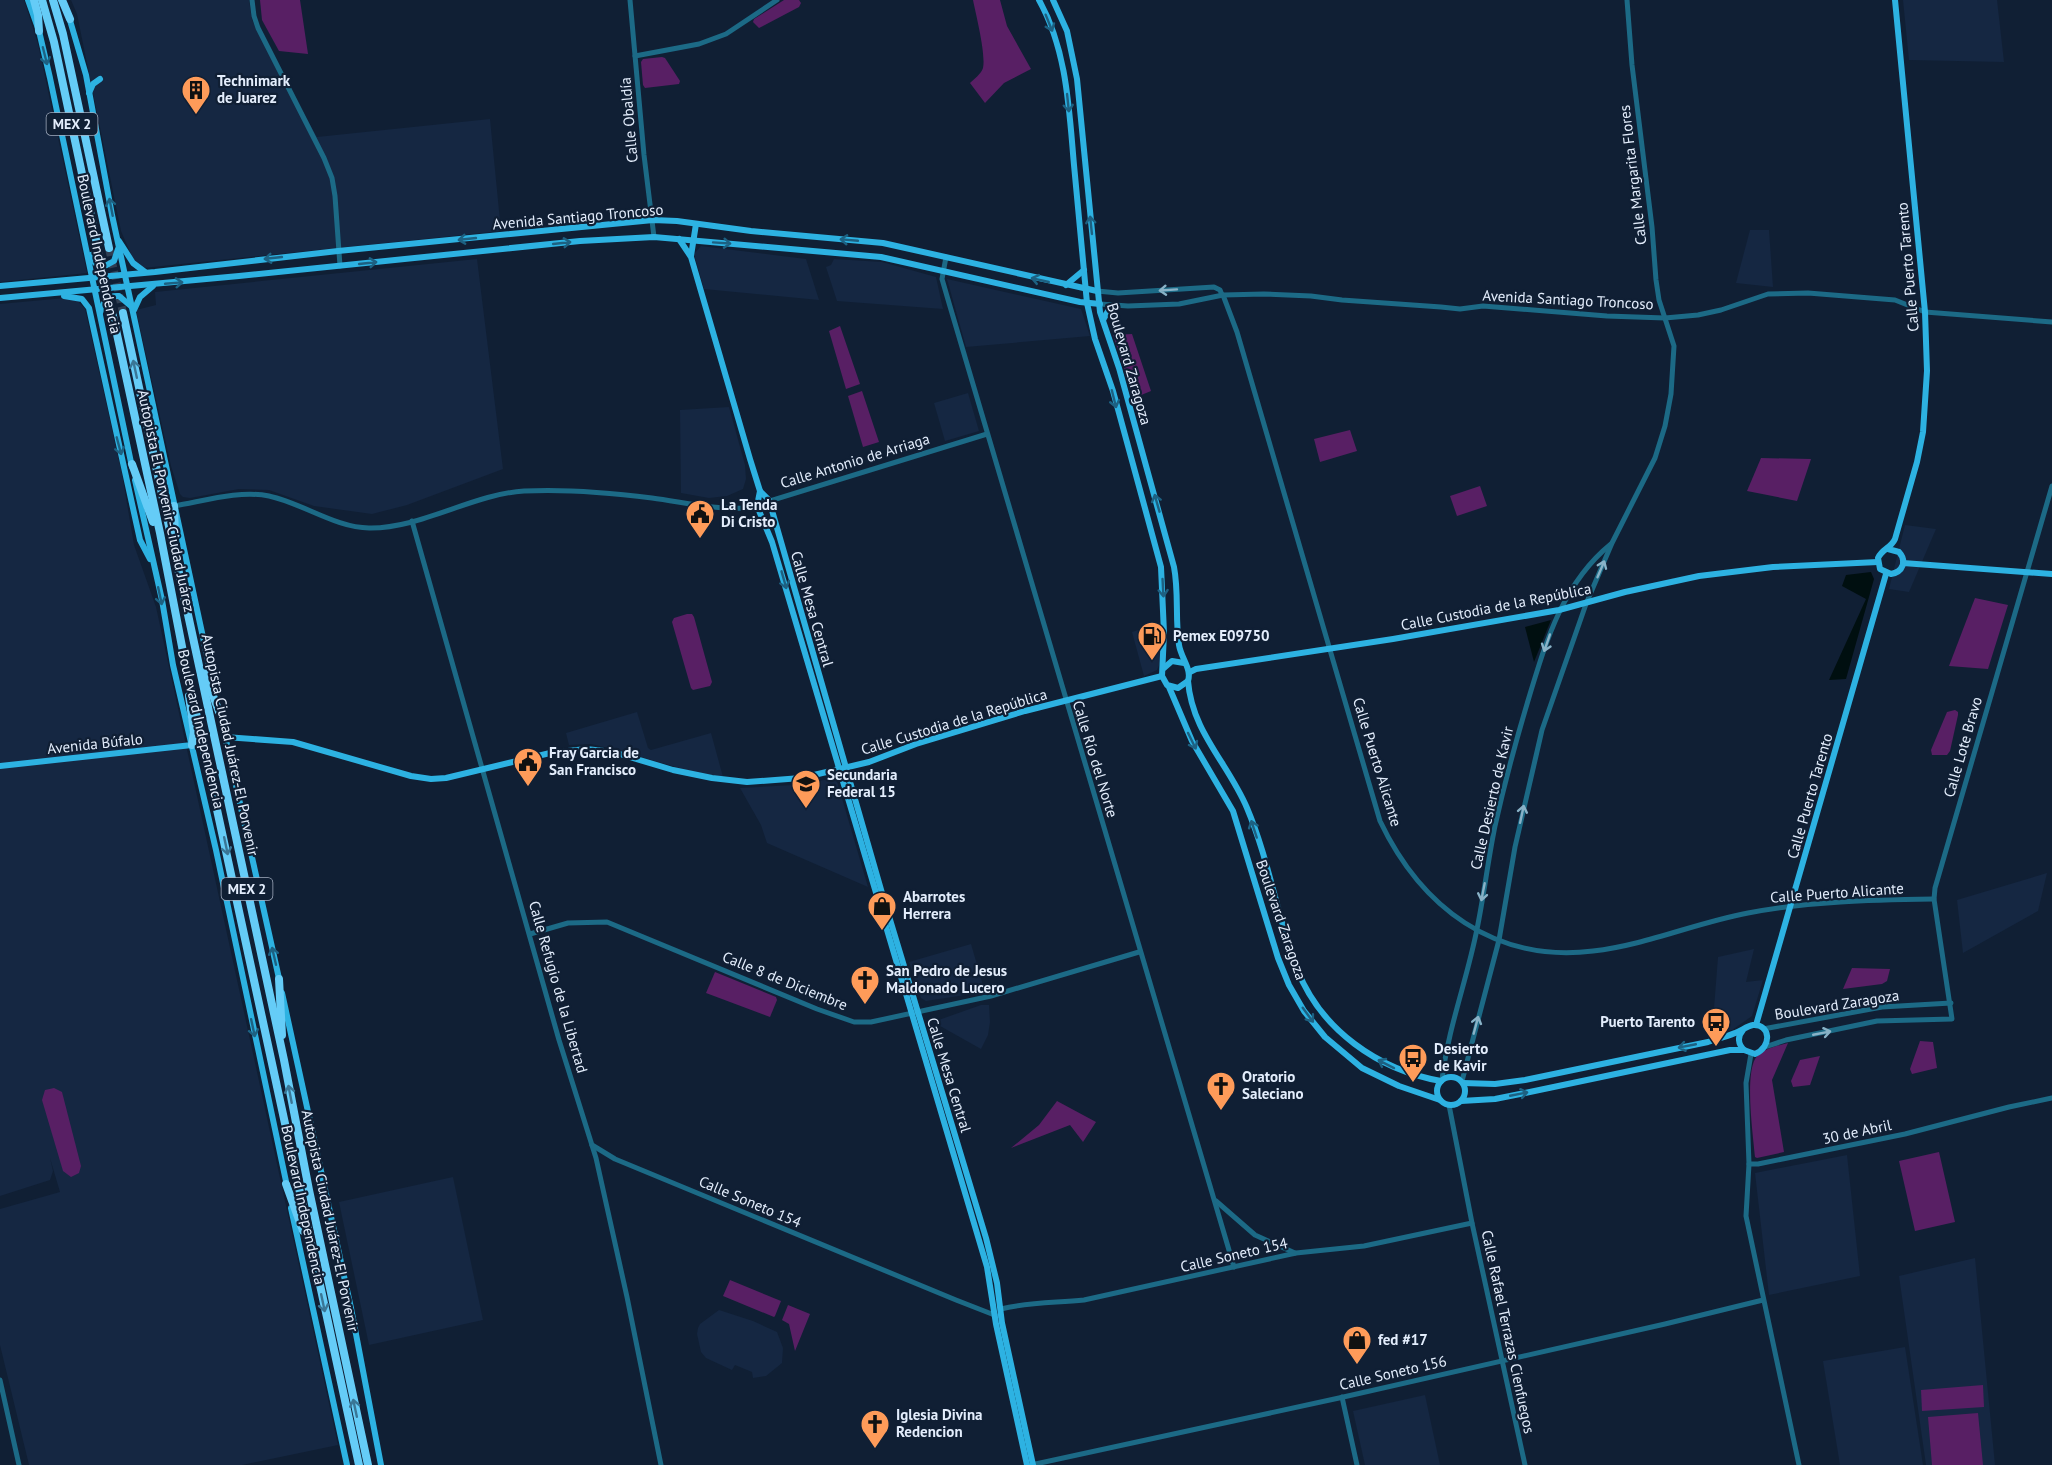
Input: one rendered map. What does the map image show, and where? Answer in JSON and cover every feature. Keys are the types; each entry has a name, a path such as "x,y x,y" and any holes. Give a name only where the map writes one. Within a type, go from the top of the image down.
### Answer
{"highway":[{"path":"34,0 39,31"},
{"name":"MEX 2","path":"42,0 54,42 98,249"},
{"name":"MEX 2","path":"52,0 63,34 109,248"},
{"path":"63,0 70,19"},
{"name":"Autopista Ciudad Juárez-El Porvenir","path":"123,313 284,1060 309,1190 368,1465"},
{"name":"Autopista El Porvenir-Ciudad Juárez","path":"112,316 359,1465"},
{"path":"132,464 153,522 160,533"},
{"path":"174,506 176,560"},
{"path":"195,648 219,712"},
{"path":"185,662 194,732 192,745"},
{"path":"279,979 284,1060"},
{"path":"286,1184 314,1260"}],"main road":[{"name":"Boulevard Independencia","path":"28,0 39,31 87,250 173,665 347,1465"},
{"name":"Boulevard Zaragoza","path":"1039,0 1058,46 1067,89 1087,303 1095,339 1107,371 1161,567 1164,633 1162,673"},
{"name":"Boulevard Zaragoza","path":"1053,0 1067,31 1077,79 1097,291 1103,320 1172,553 1177,583 1177,632 1184,663"},
{"name":"Calle Puerto Tarento","path":"1888,549 1899,530 1917,462 1923,432 1928,371 1925,312 1895,0"},
{"name":"Boulevard Independencia","path":"70,19 89,93 174,506 353,1319 381,1465"},
{"path":"89,93 93,84 100,78"},
{"name":"Avenida Santiago Troncoso","path":"0,286 653,220 883,243 1097,291"},
{"path":"691,257 696,224"},
{"path":"495,236 496,250"},
{"name":"Avenida Santiago Troncoso","path":"0,298 612,238 654,237 880,256 1100,304"},
{"path":"679,239 691,257"},
{"path":"87,250 95,263 105,266 114,261 118,242"},
{"path":"118,242 133,262 145,273"},
{"name":"Calle Mesa Central","path":"691,257 760,491 757,506 772,542 844,769"},
{"path":"1066,285 1084,270"},
{"path":"99,316 105,301 111,296 119,296 133,310 140,297 156,284"},
{"path":"51,293 77,297 89,308 140,540 153,564"},
{"path":"1103,320 1108,311 1117,305"},
{"path":"108,356 113,420"},
{"path":"1107,371 1119,368"},
{"name":"Calle Mesa Central","path":"760,491 769,500 987,1267 1030,1465"},
{"name":"Calle Puerto Tarento","path":"1899,530 1902,555"},
{"path":"1888,549 1896,549 1902,555 1903,563 1899,571 1886,574 1880,569 1879,555 1888,549"},
{"name":"Calle Custodia de la República","path":"1190,672 1196,669 1559,610 1665,583 1737,571 1809,564 1878,562"},
{"path":"1903,563 2052,574"},
{"name":"Calle Puerto Tarento","path":"1760,1027 1791,906 1886,574"},
{"path":"1172,661 1184,663 1190,672 1188,681 1178,688 1169,687 1164,682 1162,673 1165,665 1172,661"},
{"name":"Calle Custodia de la República","path":"225,737 293,741 420,778 446,778 550,753 598,749 630,756 684,773 747,782 801,778 844,769 952,732 1162,673"},
{"name":"Boulevard Zaragoza","path":"1188,681 1189,697 1207,742 1233,780 1247,808 1297,968 1311,996 1338,1031 1371,1056 1402,1072 1442,1080"},
{"name":"Boulevard Zaragoza","path":"1169,687 1192,741 1233,811 1278,958 1289,985 1304,1011 1325,1037 1362,1068 1399,1086 1440,1100"},
{"name":"Avenida Búfalo","path":"0,766 192,745"},
{"name":"Calle Mesa Central","path":"915,1013 986,1238 997,1283 1001,1309 998,1316"},
{"path":"1747,1026 1760,1027 1767,1038 1765,1047 1761,1052 1751,1054 1744,1050 1739,1042 1740,1033 1747,1026"},
{"path":"1743,1030 1708,1042 1526,1080 1495,1084 1462,1082 1454,1077 1442,1080 1437,1088 1440,1100 1449,1105 1461,1101 1495,1099 1730,1050 1744,1050"},
{"path":"1461,1101 1465,1095 1462,1082"}],"street":[{"path":"252,0 258,28 332,178 340,266"},
{"name":"Calle Obaldía","path":"630,0 654,237"},
{"path":"635,56 699,44 726,34 777,0"},
{"name":"Calle Margarita Flores","path":"1627,0 1656,280 1659,300 1674,346"},
{"name":"Calle Río del Norte","path":"946,257 942,271 943,284 1234,1267"},
{"name":"Avenida Santiago Troncoso","path":"1097,291 1118,293 1214,287 1220,290 1222,295"},
{"name":"Avenida Santiago Troncoso","path":"1100,304 1179,304 1222,295 1311,296 1441,308 1460,309 1483,306 1607,316 1665,318 1698,315 1721,310 1768,294 1791,292 1895,300 1925,312 2052,322"},
{"name":"Calle Puerto Alicante","path":"1222,295 1237,332 1380,821 1392,847 1408,872 1429,896 1477,931 1530,949 1551,952 1593,951 1655,938 1719,919 1791,906 1843,901 1934,899"},
{"name":"Calle Desierto de Kavir","path":"1462,1082 1499,940 1515,847 1542,730 1586,604 1612,543 1656,458 1671,394 1674,346"},
{"name":"Calle Antonio de Arriaga","path":"174,506 255,495 282,500 359,527 382,528 495,496 525,491 633,496 739,508 757,506 769,500 987,434"},
{"name":"Calle Lote Bravo","path":"1952,1019 1934,899 1938,875 2052,486"},
{"name":"Calle Refugio de la Libertad","path":"412,521 559,1040 592,1145 627,1297 661,1465"},
{"name":"Calle Desierto de Kavir","path":"1442,1080 1448,1040 1477,931 1495,829 1510,763 1534,682 1559,610 1582,572 1612,543"},
{"name":"Calle 8 de Diciembre","path":"530,934 576,922 607,922 854,1022 871,1022 991,996 1140,952"},
{"name":"Boulevard Zaragoza","path":"1760,1027 1882,1007 1951,1003"},
{"name":"Boulevard Zaragoza","path":"1765,1047 1786,1040 1877,1021 1952,1019"},
{"path":"1751,1054 1746,1083 1749,1164 1746,1198 1747,1221 1799,1465"},
{"name":"30 de Abril","path":"1749,1164 1905,1134 2052,1098"},
{"name":"Calle Rafael Terrazas Cienfuegos","path":"1449,1105 1472,1223 1525,1465"},
{"name":"Calle Soneto 154","path":"592,1145 615,1159 998,1316"},
{"path":"1215,1200 1255,1235 1296,1253"},
{"name":"Calle Soneto 154","path":"1001,1309 1028,1303 1052,1304 1084,1300 1296,1253 1364,1246 1472,1223"},
{"name":"Calle Soneto 156","path":"1030,1465 1342,1397 1763,1300"},
{"path":"0,1380 19,1465"},
{"path":"1342,1397 1357,1465"}],"shaded area":[{"path":"0,0 24,0 27,9 38,44 87,273 0,282"},
{"path":"71,0 249,0 252,20 317,137 490,119 501,231 143,268 133,259 121,231 77,14"},
{"path":"260,0 300,0 308,54 279,51 262,20"},
{"path":"784,0 799,0 801,3 799,7 759,28 753,22 754,19"},
{"path":"973,0 1000,0 1007,26 1031,69 1004,83 985,103 970,83 981,72 984,62"},
{"path":"1903,0 1997,0 2004,62 1909,60"},
{"path":"662,57 680,81 679,84 645,88 641,62 643,59"},
{"path":"1750,230 1769,230 1773,287 1736,283"},
{"path":"701,246 806,259 819,300 704,289 694,254"},
{"path":"477,259 503,469 407,505 372,514 314,506 269,490 239,489 190,498 180,494 171,466 136,310 156,305 155,292"},
{"path":"834,259 882,262 936,277 943,309 837,301 826,267 831,265"},
{"path":"947,279 1081,309 1090,336 966,347"},
{"path":"65,298 77,300 85,309 122,474 134,545 156,607 338,1445 242,1465 29,1465 0,1345 0,1209 60,1192 50,1158 53,1171 50,1180 0,1196 0,304"},
{"path":"840,326 860,384 846,389 829,331"},
{"path":"1132,334 1151,391 1134,398 1113,335"},
{"path":"862,391 879,442 863,447 848,396"},
{"path":"968,393 979,431 945,441 934,403"},
{"path":"729,407 745,465 746,479 743,489 727,496 709,498 681,493 680,410"},
{"path":"1350,430 1357,451 1320,462 1314,439"},
{"path":"1761,458 1811,459 1797,501 1747,491"},
{"path":"1480,486 1487,506 1457,516 1450,496"},
{"path":"1905,525 1936,529 1909,592 1889,589"},
{"path":"1871,572 1874,579 1846,679 1829,680 1866,599 1842,586 1846,575"},
{"path":"1975,598 2008,605 1988,669 1949,666"},
{"path":"692,614 694,617 712,682 710,686 693,690 672,622 674,618"},
{"path":"1551,620 1534,662 1525,627"},
{"path":"1160,623 1161,661 1157,670 1144,676 1132,632"},
{"path":"1955,710 1958,715 1950,751 1947,755 1932,755 1931,750 1947,712"},
{"path":"637,712 648,748 651,750 711,733 723,777 686,770 591,744 569,745 566,733"},
{"path":"836,778 868,887 767,843 761,825 740,788 794,785"},
{"path":"2047,873 2038,911 1963,953 1957,900"},
{"path":"971,944 985,992 926,1001 921,998 909,962"},
{"path":"1754,949 1746,982 1763,980 1752,1016 1732,1030 1712,1034 1718,957"},
{"path":"1852,968 1890,969 1887,981 1882,984 1843,989"},
{"path":"715,972 776,997 777,1000 770,1017 706,993"},
{"path":"981,1005 989,1005 990,1022 988,1035 981,1049 933,1022"},
{"path":"1920,1041 1933,1042 1937,1068 1912,1074 1910,1069"},
{"path":"1788,1043 1772,1080 1784,1152 1757,1158 1755,1157 1750,1106 1752,1068 1755,1059 1761,1053"},
{"path":"1820,1056 1810,1085 1793,1087 1791,1081 1800,1060"},
{"path":"54,1088 62,1092 81,1166 79,1173 71,1177 63,1171 42,1100 45,1090"},
{"path":"1057,1101 1096,1122 1083,1142 1070,1125 1011,1148 1039,1125"},
{"path":"1939,1152 1955,1222 1915,1231 1899,1161"},
{"path":"1847,1155 1860,1276 1769,1295 1755,1173"},
{"path":"453,1177 483,1320 369,1345 339,1202"},
{"path":"1975,1258 1995,1465 1926,1465 1899,1276"},
{"path":"730,1280 781,1301 775,1316 723,1296"},
{"path":"788,1305 810,1314 795,1351 789,1324 782,1320"},
{"path":"719,1310 777,1332 783,1348 782,1363 766,1376 753,1378 752,1372 735,1365 732,1370 706,1358 701,1352 698,1328"},
{"path":"1905,1347 1923,1465 1840,1465 1823,1361"},
{"path":"1983,1385 1984,1407 1922,1411 1921,1390"},
{"path":"1425,1395 1440,1465 1365,1465 1353,1411"},
{"path":"1978,1413 1983,1465 1932,1465 1928,1417"}],"tunnel":[{"path":"109,248 123,313"},
{"path":"98,249 113,316"}],"place":[{"name":"Technimark de Juarez","path":"196,116"},
{"name":"La Tenda Di Cristo","path":"700,540"},
{"name":"Pemex E09750","path":"1152,662"},
{"name":"Fray Garcia de San Francisco","path":"528,788"},
{"name":"Secundaria Federal 15","path":"806,810"},
{"name":"Abarrotes Herrera","path":"882,932"},
{"name":"San Pedro de Jesus Maldonado Lucero","path":"865,1006"},
{"name":"Puerto Tarento","path":"1716,1048"},
{"name":"Desierto de Kavir","path":"1413,1084"},
{"name":"Oratorio Saleciano","path":"1221,1112"},
{"name":"fed #17","path":"1357,1366"},
{"name":"Iglesia Divina Redencion","path":"875,1450"}]}
